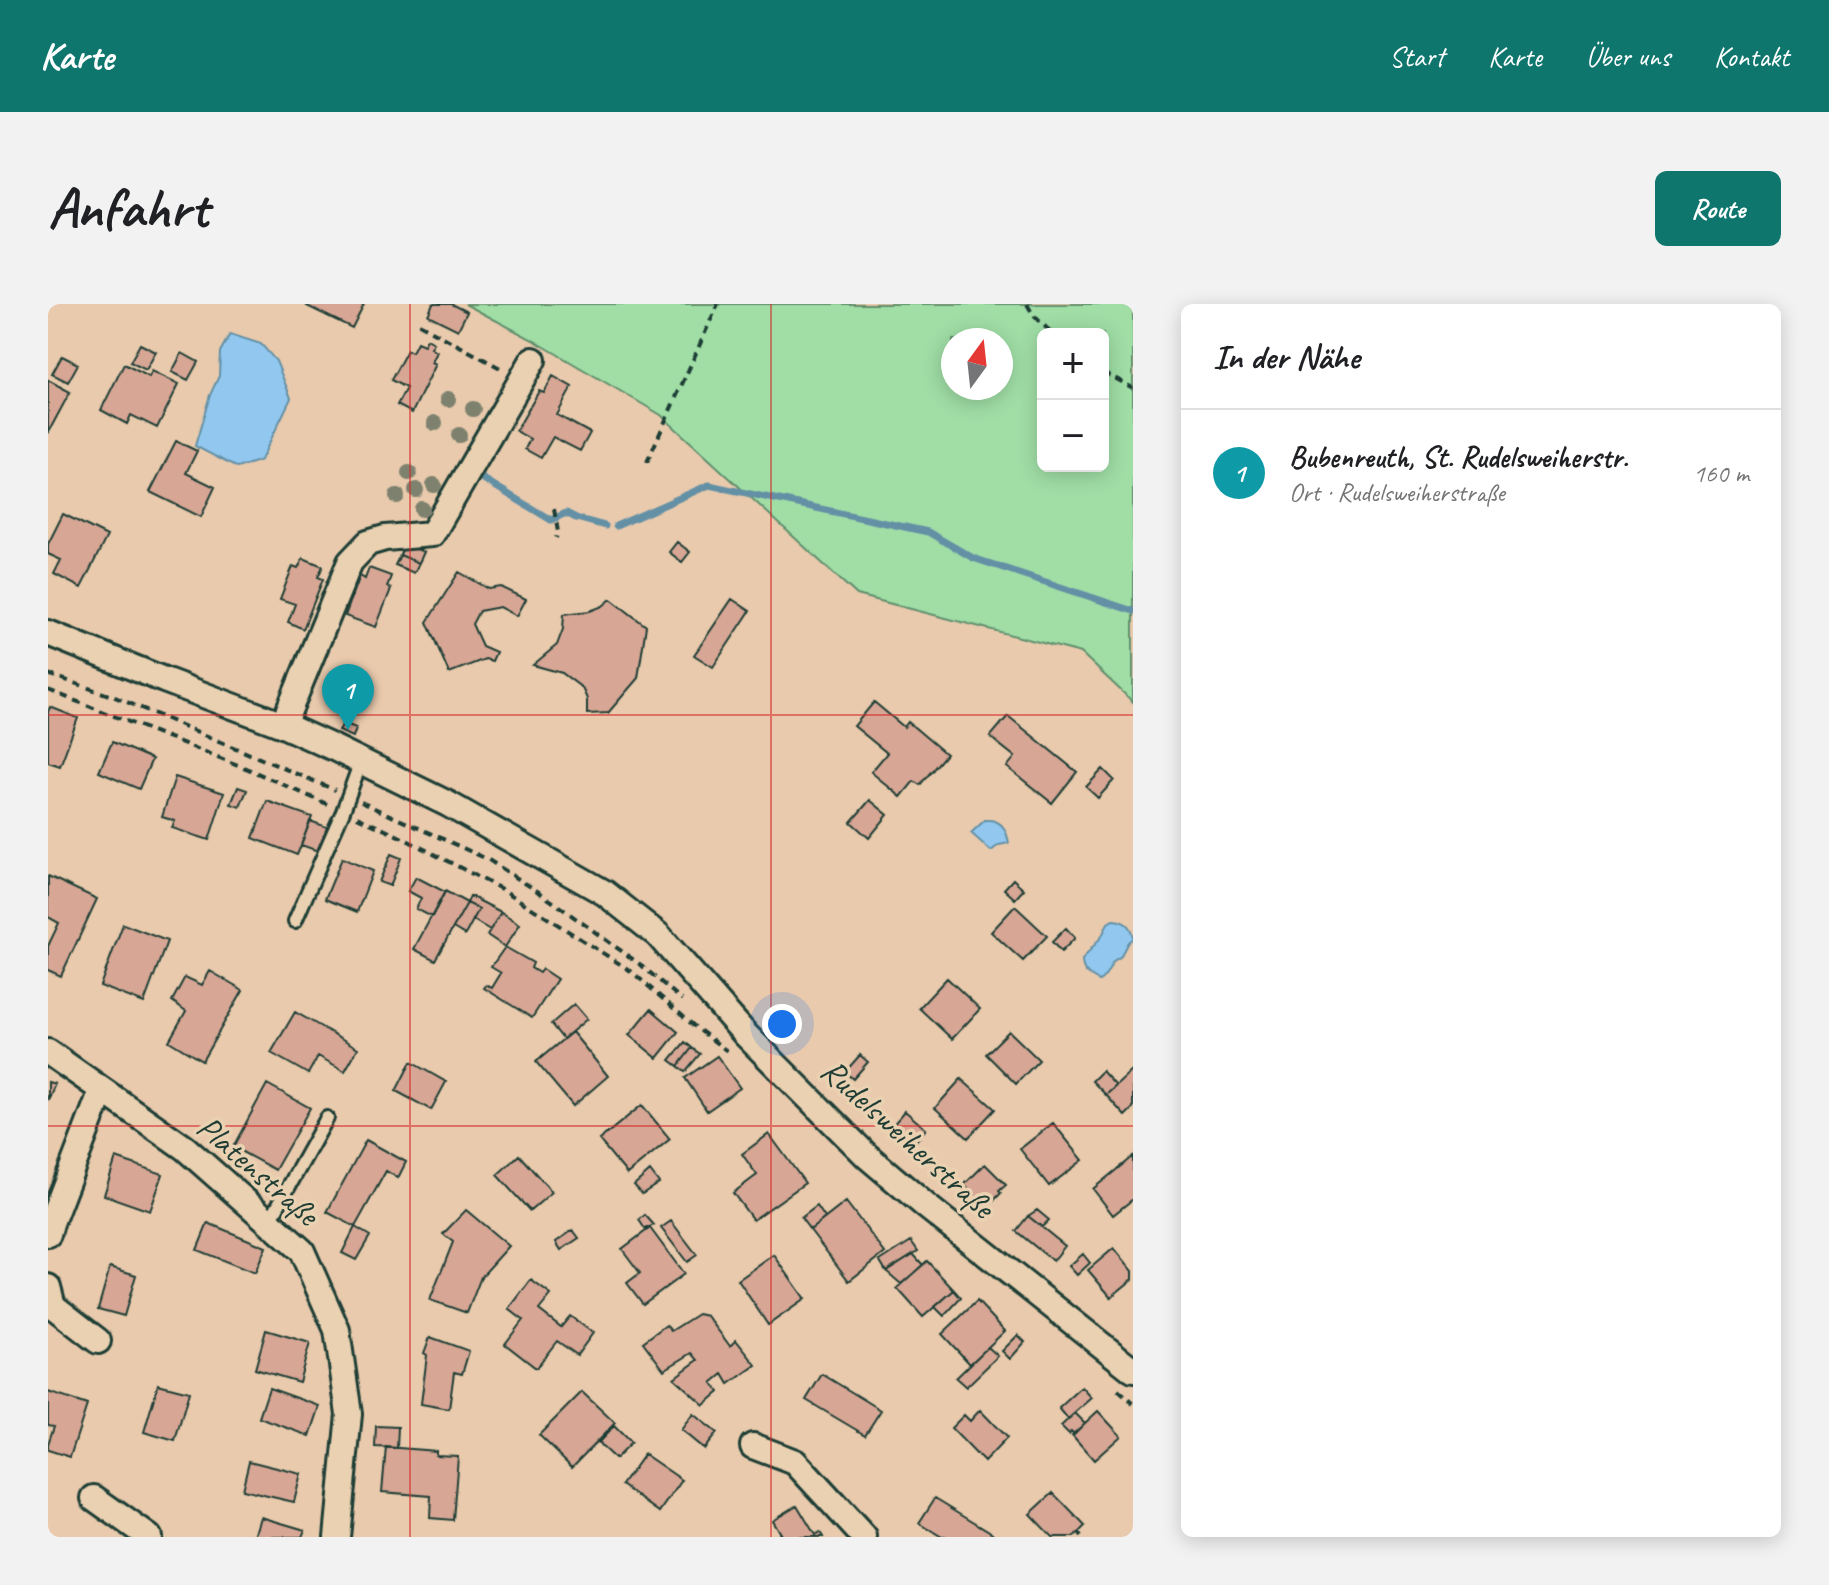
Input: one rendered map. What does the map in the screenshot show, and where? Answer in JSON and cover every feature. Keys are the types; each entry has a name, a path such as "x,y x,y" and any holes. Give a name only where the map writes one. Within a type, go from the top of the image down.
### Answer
{"street":[{"path":"283,725 350,562 368,543 385,538 432,534 528,369"},
{"name":"Rudelsweiherstraße","path":"48,633 283,725 361,761 448,804 605,893 658,935 746,1035 867,1156 1133,1370"},
{"name":"Platenstraße","path":"48,1052 185,1148 302,1251 337,1330 349,1414 337,1537"},
{"path":"48,1234 102,1090"},
{"path":"48,1287 53,1306 98,1341"},
{"path":"753,1446 795,1462 864,1537"},
{"path":"94,1498 149,1537"}],"lane":[{"path":"295,921 343,811 361,761"},
{"path":"269,1222 327,1118"}],"path":[{"path":"647,462 718,304"},
{"path":"1027,304 1047,328"},
{"path":"419,324 528,369"},
{"path":"1109,375 1133,388"},
{"path":"554,509 558,532 556,538"},
{"path":"48,674 115,697 274,763 487,859 641,965 682,1000"},
{"path":"48,690 248,769 403,838 505,891 631,971 694,1026 736,1057"}],"green space":[{"path":"465,304 1133,304 1133,702 1081,653 857,595 661,415"}],"water":[{"path":"230,334 261,344 276,361 291,398 261,460 237,468 195,446 219,376 220,352"},
{"path":"985,820 1002,826 1009,843 991,851 971,833"},
{"path":"1113,920 1127,924 1133,938 1099,981 1087,973 1082,960"}],"building":[{"path":"308,304 364,304 352,328"},
{"path":"433,304 451,304 467,312 458,330 428,315"},
{"path":"427,339 434,343 431,348 437,352 432,362 436,364 412,413 397,405 406,388 391,380 407,350 412,352 417,342 424,345"},
{"path":"140,344 156,352 146,370 130,362"},
{"path":"182,353 198,362 188,380 172,372"},
{"path":"62,356 78,364 68,382 52,374"},
{"path":"124,364 149,377 152,371 179,384 157,428 131,415 127,424 101,410"},
{"path":"553,376 572,387 557,415 590,433 580,451 553,437 541,458 525,449 530,439 516,431 539,391 544,393"},
{"path":"48,380 70,392 48,433"},
{"path":"176,441 197,451 186,473 215,487 201,517 150,492"},
{"path":"63,514 107,536 81,588 54,574 61,560 48,554 48,544"},
{"path":"677,542 690,552 682,562 669,552"},
{"path":"404,544 424,552 419,563 400,555"},
{"path":"400,555 419,563 414,573 395,565"},
{"path":"303,558 323,566 318,577 323,579 303,629 288,622 295,604 280,599 293,566 298,568"},
{"path":"369,568 391,576 387,587 391,589 376,627 345,616 360,576 365,579"},
{"path":"459,572 489,589 501,587 526,599 517,616 500,607 479,611 472,624 482,646 496,652 492,661 485,659 449,673 427,622"},
{"path":"611,599 646,626 638,678 608,713 587,714 587,699 582,688 562,673 533,665 557,645 564,614 590,611"},
{"path":"732,599 750,611 713,667 694,655"},
{"path":"874,702 904,727 908,722 946,754 920,785 914,781 901,797 871,772 887,753 854,726"},
{"path":"50,707 78,718 60,766 48,762"},
{"path":"1008,716 1077,772 1052,803 1007,767 1015,757 990,737"},
{"path":"343,723 356,728 353,737 339,731"},
{"path":"112,742 152,759 139,789 99,772"},
{"path":"1103,769 1114,780 1098,798 1086,787"},
{"path":"175,777 224,793 209,840 172,828 175,821 162,817"},
{"path":"238,787 247,790 240,807 231,804"},
{"path":"870,800 888,815 869,838 851,822"},
{"path":"267,801 312,817 297,855 253,838"},
{"path":"310,821 327,827 318,851 301,845"},
{"path":"391,854 401,858 390,886 379,882"},
{"path":"342,858 373,871 357,912 325,899"},
{"path":"48,876 97,899 61,976 48,970 48,946 59,923 48,917"},
{"path":"416,877 445,892 432,917 416,909 421,898 408,891"},
{"path":"1013,879 1024,889 1015,899 1004,889"},
{"path":"445,891 467,903 435,960 414,949"},
{"path":"470,896 501,912 490,930 473,920 479,909 467,903"},
{"path":"467,903 479,909 465,935 453,928"},
{"path":"1015,906 1047,936 1023,961 991,932"},
{"path":"501,912 520,924 505,947 487,935"},
{"path":"123,924 167,941 144,1003 100,986"},
{"path":"1066,928 1075,938 1061,952 1052,942"},
{"path":"505,947 533,963 531,968 539,973 542,969 557,979 532,1018 484,988 486,985 492,988 501,973 491,967"},
{"path":"210,971 243,990 202,1061 169,1041 186,1011 172,1001 185,977 202,985"},
{"path":"947,978 980,1009 952,1039 919,1008"},
{"path":"574,1004 587,1019 563,1039 551,1024"},
{"path":"651,1009 678,1032 657,1058 629,1035"},
{"path":"295,1012 358,1048 345,1071 318,1056 308,1074 271,1053"},
{"path":"1009,1031 1039,1060 1016,1084 986,1054"},
{"path":"572,1032 608,1076 573,1106 536,1062"},
{"path":"685,1042 692,1048 678,1066 670,1060"},
{"path":"692,1048 700,1054 685,1072 678,1066"},
{"path":"860,1055 868,1062 853,1079 845,1072"},
{"path":"717,1056 740,1088 707,1111 685,1078"},
{"path":"411,1062 446,1082 431,1110 396,1091"},
{"path":"1133,1070 1133,1108 1125,1116 1106,1095"},
{"path":"1102,1071 1116,1086 1106,1095 1092,1081"},
{"path":"961,1079 995,1109 968,1138 935,1108"},
{"path":"48,1082 55,1084 48,1100"},
{"path":"267,1084 310,1108 275,1170 233,1147"},
{"path":"642,1105 670,1139 627,1174 599,1140"},
{"path":"905,1111 926,1129 913,1144 892,1126"},
{"path":"1053,1123 1083,1160 1049,1186 1020,1149"},
{"path":"769,1134 805,1183 753,1220 733,1193 757,1175 742,1154"},
{"path":"366,1140 406,1162 398,1178 386,1171 355,1227 327,1212"},
{"path":"519,1155 552,1192 530,1211 497,1175"},
{"path":"1133,1156 1133,1199 1113,1215 1093,1189"},
{"path":"116,1158 163,1174 150,1211 104,1195"},
{"path":"985,1164 1006,1185 987,1208 964,1185"},
{"path":"650,1171 659,1183 642,1194 634,1185"},
{"path":"846,1202 885,1253 849,1281 810,1230"},
{"path":"817,1206 825,1218 810,1230 801,1218"},
{"path":"466,1210 509,1246 481,1277 467,1313 430,1300 453,1242 443,1234"},
{"path":"1037,1210 1049,1220 1042,1227 1028,1216"},
{"path":"645,1215 654,1225 645,1229 639,1220"},
{"path":"1028,1216 1065,1246 1053,1261 1016,1231"},
{"path":"671,1221 697,1255 687,1262 661,1228"},
{"path":"208,1223 266,1247 255,1273 197,1250"},
{"path":"355,1227 370,1236 356,1260 342,1253"},
{"path":"650,1228 684,1274 643,1304 627,1283 640,1273 622,1249"},
{"path":"573,1230 579,1238 561,1250 556,1242"},
{"path":"911,1241 918,1251 886,1271 880,1261"},
{"path":"1114,1248 1133,1271 1133,1279 1111,1297 1088,1270"},
{"path":"913,1254 923,1265 901,1284 886,1271"},
{"path":"1083,1254 1090,1263 1077,1275 1069,1266"},
{"path":"774,1255 805,1299 768,1325 738,1280"},
{"path":"927,1261 954,1290 923,1317 897,1288"},
{"path":"110,1267 136,1275 124,1316 98,1309"},
{"path":"531,1280 551,1295 539,1310 561,1327 570,1316 593,1333 577,1355 557,1341 536,1368 505,1344 523,1320 509,1309"},
{"path":"954,1290 961,1298 944,1316 935,1307"},
{"path":"977,1301 1005,1331 970,1364 942,1334"},
{"path":"698,1314 707,1316 730,1346 736,1340 756,1365 729,1384 723,1374 712,1383 719,1392 704,1405 674,1378 698,1360 692,1353 664,1370 643,1342 666,1325 671,1331"},
{"path":"266,1330 310,1343 299,1382 255,1369"},
{"path":"1018,1335 1025,1342 1010,1359 1002,1351"},
{"path":"430,1337 469,1351 462,1374 454,1372 449,1409 421,1404 427,1355 424,1353"},
{"path":"988,1347 998,1356 966,1387 956,1378"},
{"path":"822,1374 881,1410 865,1435 806,1400"},
{"path":"158,1384 189,1392 175,1441 144,1432"},
{"path":"1082,1387 1092,1398 1068,1419 1059,1408"},
{"path":"269,1388 320,1406 310,1436 259,1418"},
{"path":"48,1392 87,1405 70,1457 48,1450 54,1426 48,1425"},
{"path":"582,1392 615,1423 572,1467 539,1435"},
{"path":"980,1410 1007,1438 984,1462 951,1428 964,1415 970,1421"},
{"path":"1098,1411 1121,1436 1094,1460 1072,1435"},
{"path":"1075,1413 1085,1423 1074,1434 1071,1431 1069,1434 1061,1426"},
{"path":"693,1414 717,1433 704,1449 681,1430"},
{"path":"376,1426 398,1427 397,1448 375,1447"},
{"path":"614,1426 631,1443 615,1459 598,1443"},
{"path":"386,1447 458,1456 453,1520 430,1518 431,1496 382,1492"},
{"path":"644,1454 682,1480 660,1512 622,1485"},
{"path":"249,1461 301,1474 294,1502 242,1490"},
{"path":"1053,1493 1085,1526 1074,1537 1052,1537 1030,1514"},
{"path":"935,1498 994,1534 992,1537 942,1537 919,1523"},
{"path":"797,1505 815,1535 820,1532 823,1537 782,1537 772,1520"},
{"path":"261,1517 305,1530 302,1537 255,1537"}],"waterway":[{"path":"480,477 551,520 566,513 605,526"},
{"path":"616,526 709,485 928,532 973,558 1133,611"}],"place":[{"name":"Bubenreuth, St. Rudelsweiherstr.","path":"348,730"}]}
